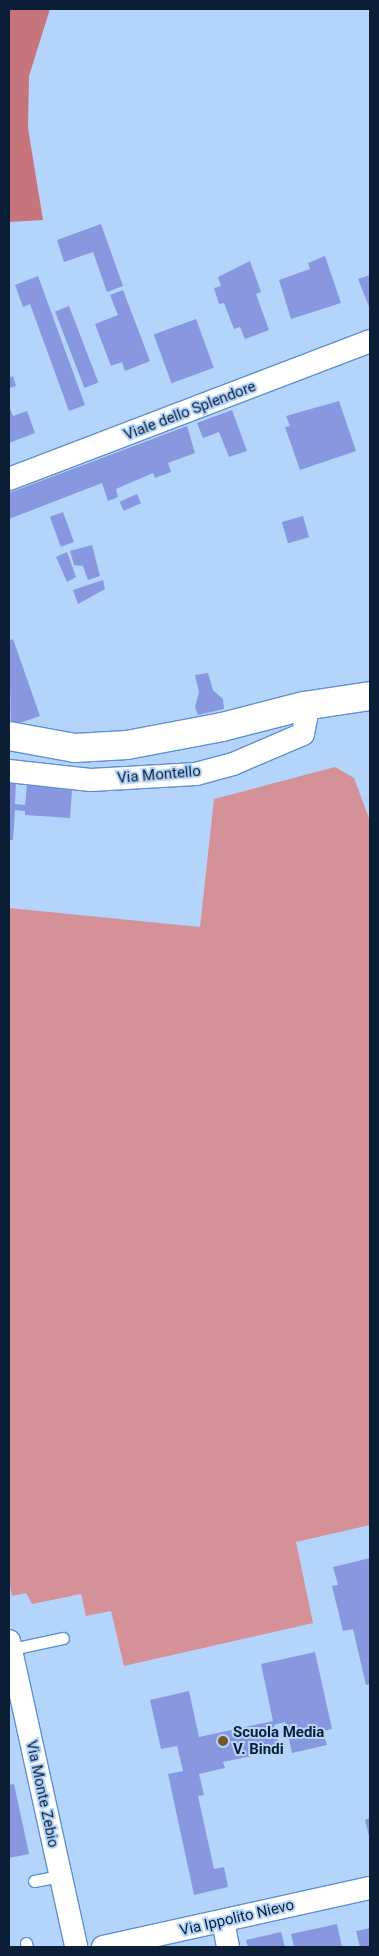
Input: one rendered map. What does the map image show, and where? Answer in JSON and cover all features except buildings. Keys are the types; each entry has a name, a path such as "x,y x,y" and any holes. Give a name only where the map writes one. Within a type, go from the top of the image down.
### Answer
{"main road":[{"path":"9,736 75,748 127,745 222,727 304,706 370,696"}],"street":[{"name":"Viale dello Splendore","path":"9,479 370,341"},
{"name":"Via Montello","path":"9,771 91,780 196,774 233,764 303,734 306,718 304,706"},
{"name":"Via Monte Zebio","path":"10,1645 76,1947"},
{"name":"Via Ippolito Nievo","path":"103,1947 370,1888"},
{"path":"223,1921 228,1947"}],"lane":[{"path":"10,1645 63,1638"},
{"path":"34,1881 59,1876"}],"shaded area":[{"path":"9,9 50,9 29,76 28,128 43,220 9,222"},
{"path":"335,767 354,778 370,821 370,1525 296,1542 313,1623 124,1666 111,1611 86,1616 81,1594 32,1604 26,1593 12,1596 9,1579 9,908 200,927 214,799"}],"place":[{"name":"Scuola Media V. Bindi","path":"223,1741"}]}
